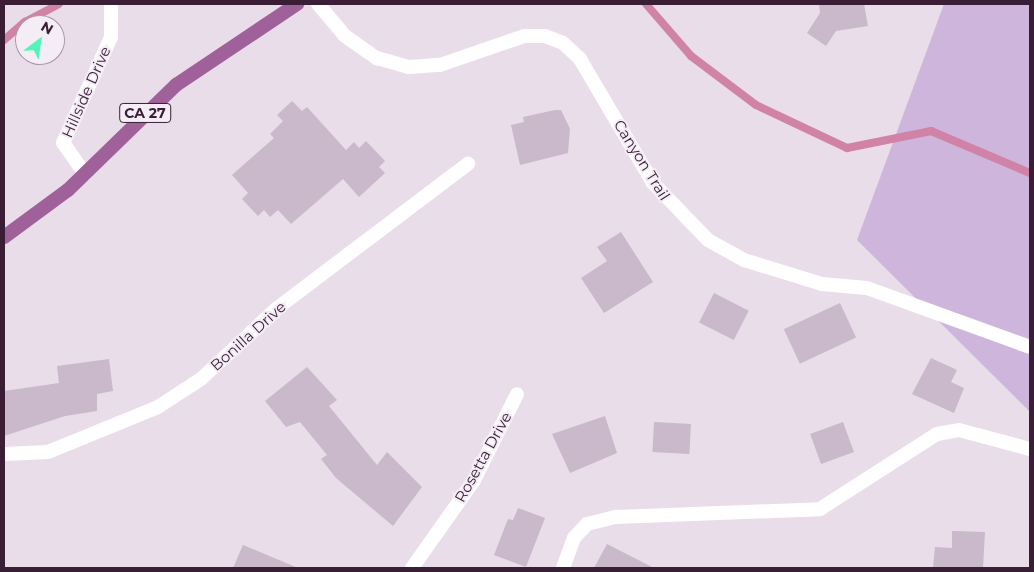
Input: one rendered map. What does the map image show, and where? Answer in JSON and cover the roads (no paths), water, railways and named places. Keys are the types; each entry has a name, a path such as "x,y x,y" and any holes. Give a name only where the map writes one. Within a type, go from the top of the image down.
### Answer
{"main road":[{"name":"CA 27","path":"4,237 85,174 176,85 297,4"}],"street":[{"name":"Canyon Trail","path":"318,4 345,36 377,58 409,67 440,65 524,36 545,36 563,43 580,59 653,183 708,240 744,260 822,284 867,288 1030,347"},
{"name":"Hillside Drive","path":"85,174 63,143 111,37 111,5"},
{"name":"Bonilla Drive","path":"4,454 48,452 158,407 201,380 276,309 468,164"},
{"name":"Rosetta Drive","path":"412,568 473,482 517,394"},
{"path":"563,568 574,538 587,524 616,517 820,510 937,434 959,430 1030,449"}],"waterway":[{"path":"4,40 25,22 59,4"},
{"path":"646,4 691,56 756,105 847,148 931,131 1030,173"}]}
